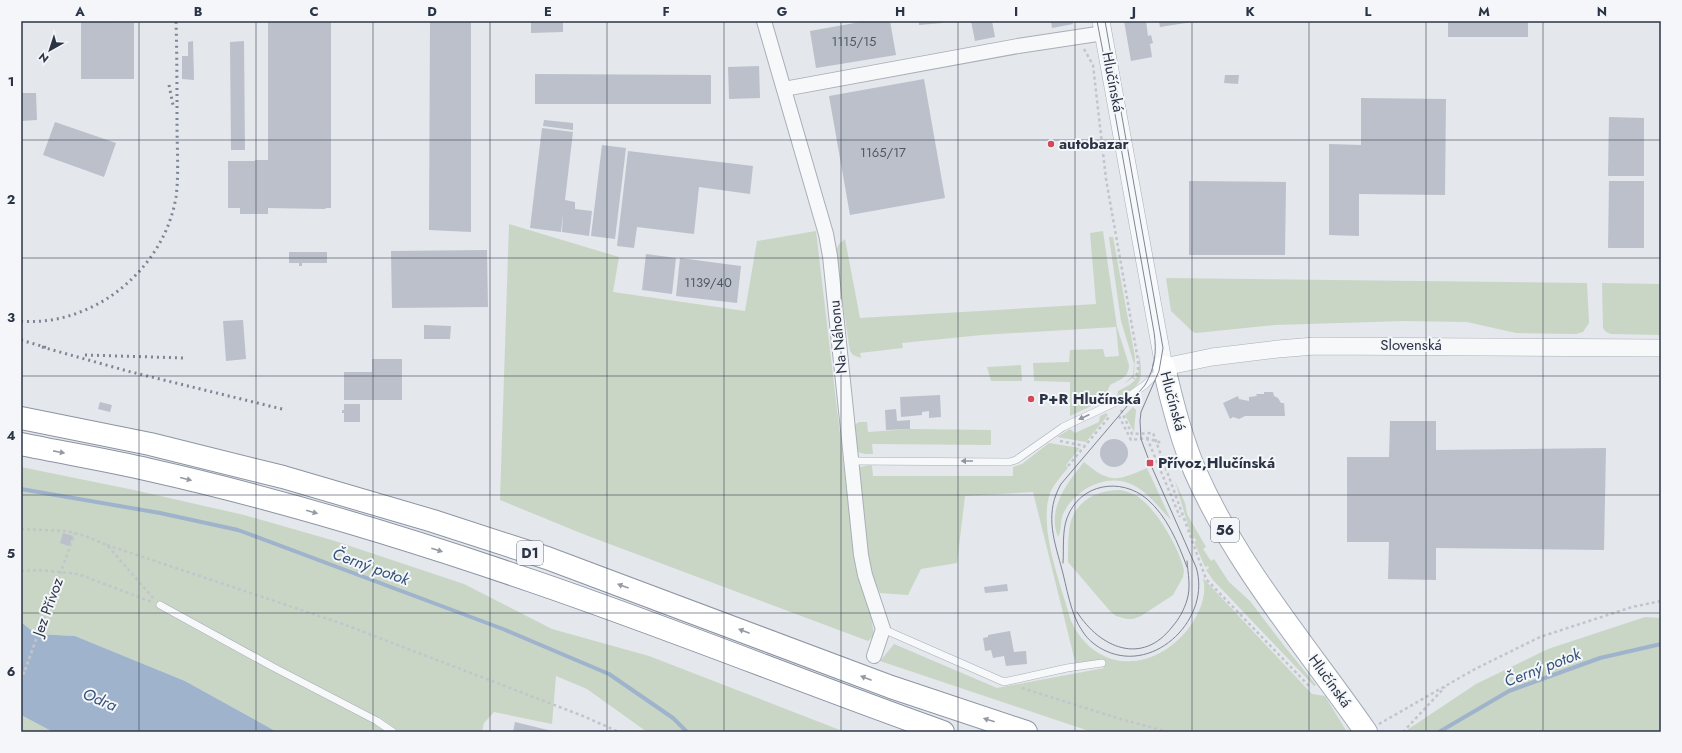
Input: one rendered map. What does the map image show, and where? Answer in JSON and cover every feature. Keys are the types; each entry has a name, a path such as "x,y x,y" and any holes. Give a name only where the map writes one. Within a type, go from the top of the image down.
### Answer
{"main road":[{"name":"Hlučínská","path":"1164,367 1175,416 1185,445 1195,471 1217,516 1252,573 1349,708 1372,729"},
{"name":"D1","path":"21,418 150,444 283,477 434,521 547,558 891,687 1026,732"},
{"name":"D1","path":"21,444 164,473 272,500 415,543 532,580 943,732"}],"street":[{"name":"Na Náhonu","path":"764,21 826,234 830,256 860,555 883,630"},
{"path":"784,89 1018,46 1102,27"},
{"name":"Hlučínská","path":"1102,27 1164,367"},
{"name":"Slovenská","path":"1164,367 1212,357 1278,348 1316,346 1661,348"},
{"path":"874,656 883,630"}],"lane":[{"path":"851,461 1013,461 1020,459 1050,436 1070,424 1129,396 1145,385 1164,367"},
{"path":"160,605 378,721 394,732"},
{"path":"883,630 1004,682 1067,668 1102,663"}],"path":[{"path":"1080,43 1093,65 1106,179 1138,360 1138,372 1134,381"},
{"path":"1118,401 1132,434 1153,434 1158,442 1188,532 1206,579 1314,690"},
{"path":"1068,466 1115,411"},
{"path":"1119,416 1131,440 1147,438 1158,442 1163,442"},
{"path":"1050,436 1053,440 1085,446"},
{"path":"1147,438 1180,517"},
{"path":"1150,448 1158,442"},
{"path":"21,529 67,531 75,533 343,624 583,716 619,732"},
{"name":"Jez Přívoz","path":"21,680 75,533"},
{"path":"107,545 160,605"},
{"path":"21,571 40,570 78,574 160,605"},
{"path":"1372,729 1448,684 1540,637 1632,607 1661,601"},
{"path":"1004,682 1117,718 1168,732"},
{"path":"1403,732 1448,684"}],"green space":[{"path":"509,224 619,257 613,292 745,311 757,241 816,231 856,570 871,616 874,635 868,641 583,534 500,500"},
{"path":"1103,231 1117,327 1129,365 1129,369 1125,376 1110,385 1107,392 1108,398 1070,416 1070,382 1034,381 1033,363 1069,362 1070,350 1103,349 1105,357 1119,356 1116,327 982,335 902,343 903,348 860,353 861,358 853,355 850,351 835,253 839,244 845,239 860,318 1096,304 1090,233"},
{"path":"1109,237 1113,237 1135,357 1134,377 1124,384 1133,375 1134,364 1121,321"},
{"path":"1166,278 1587,283 1589,323 1583,332 1576,334 1516,333 1467,322 1403,321 1275,325 1196,333 1193,332 1171,311"},
{"path":"1602,283 1661,284 1661,335 1611,334 1606,332 1603,328"},
{"path":"1139,355 1141,376 1139,382 1131,390 1117,397 1118,391 1130,384 1136,378 1139,369"},
{"path":"1021,365 1022,381 991,381 987,367"},
{"path":"1133,407 1136,410 1134,432 1125,415"},
{"path":"1106,413 1108,415 1086,442 1057,437 1070,429 1075,433 1099,422 1100,416"},
{"path":"859,422 867,422 868,432 910,429 991,430 991,445 872,444 873,454 865,454 857,451 854,443 853,426"},
{"path":"1049,443 1080,448 1066,465 1068,468 1050,493 1047,507 1047,523 1052,557 1071,621 1083,639 1097,652 1113,659 1130,661 1147,658 1164,651 1180,638 1196,617 1204,596 1203,578 1312,694 1325,696 1347,732 1092,732 880,661 894,644 997,688 1104,668 1101,660 1077,664 1074,657 1033,492 965,496 957,563 921,569 908,595 880,593 870,571 860,499 860,467 872,466 873,476 1013,476 1013,467 1022,464"},
{"path":"1084,462 1101,474 1114,478 1128,476 1147,468 1171,520 1148,496 1133,485 1123,481 1103,482 1084,490 1068,505 1062,517 1058,537 1055,526 1055,516 1060,496 1071,478"},
{"path":"21,467 134,490 244,515 335,541 464,584 552,629 649,656 845,732 647,732 587,689 556,676 552,724 494,712 484,723 482,732 277,732 185,681 75,636 36,634 21,622"},
{"path":"1175,481 1185,503 1187,514 1206,547 1203,549 1211,561 1214,559 1229,582 1250,601 1316,685 1314,686 1213,580 1206,570 1209,568 1208,566 1205,567 1194,542 1196,541 1195,538 1192,539"},
{"path":"1120,490 1137,496 1152,510 1166,530 1178,552 1184,571 1183,577 1173,595 1141,616 1133,619 1116,616 1110,611 1068,562 1069,531 1071,521 1080,506 1086,500 1101,492"},
{"path":"1645,617 1661,618 1661,732 1404,732 1476,684 1548,649"},
{"path":"21,715 51,731 53,732 21,732"}],"water":[{"name":"Odra","path":"21,622 36,634 75,636 185,681 277,732 53,732 21,715"}],"building":[{"path":"81,21 134,23 134,79 81,79"},
{"path":"268,21 331,21 331,208 268,208 268,214 240,214 240,208 228,208 228,161 268,160"},
{"path":"430,21 471,21 471,232 429,230"},
{"path":"531,21 563,21 563,32 531,33"},
{"path":"866,21 890,21 896,55 816,68 810,31"},
{"path":"919,21 942,21 942,23 919,25"},
{"path":"971,21 992,21 995,37 975,41"},
{"path":"1051,21 1072,21 1073,24 1052,28"},
{"path":"1124,21 1146,21 1148,36 1151,35 1153,43 1150,44 1152,57 1131,61"},
{"path":"1159,21 1192,21 1192,22 1160,27"},
{"path":"1448,21 1528,21 1528,37 1448,37"},
{"path":"193,41 194,80 182,79 182,56 188,56 188,42"},
{"path":"244,41 245,150 231,150 230,42"},
{"path":"759,66 760,98 729,99 728,67"},
{"path":"535,74 711,75 711,104 535,104"},
{"path":"1225,75 1239,75 1238,84 1224,83"},
{"path":"924,79 945,198 850,215 829,96"},
{"path":"21,93 36,93 37,120 21,121"},
{"path":"1361,98 1446,99 1445,195 1359,194 1359,236 1329,235 1329,144 1361,145"},
{"path":"1609,117 1644,118 1644,176 1608,176"},
{"path":"544,120 573,123 573,130 543,126"},
{"path":"55,122 116,143 104,177 43,155"},
{"path":"542,128 573,132 565,200 575,202 575,209 592,211 589,236 562,232 563,214 561,232 530,228"},
{"path":"602,145 626,148 615,239 591,236"},
{"path":"628,151 753,166 750,194 699,187 694,234 637,227 634,248 617,246"},
{"path":"1189,181 1286,182 1285,255 1189,255"},
{"path":"1609,181 1644,181 1644,248 1608,248"},
{"path":"487,250 488,307 392,308 391,251"},
{"path":"289,252 327,252 327,263 302,263 302,266 299,266 299,263 289,263"},
{"path":"646,254 676,258 672,294 642,290"},
{"path":"680,258 741,266 737,303 676,296"},
{"path":"243,320 246,359 226,361 223,321"},
{"path":"424,325 451,326 450,339 424,339"},
{"path":"372,359 402,359 402,400 344,400 344,372 372,372"},
{"path":"1264,392 1273,392 1274,396 1278,398 1281,403 1284,403 1285,416 1245,416 1239,419 1233,417 1230,419 1223,403 1238,396 1239,399 1249,401 1249,397 1257,396 1256,394 1264,394"},
{"path":"940,395 941,417 929,418 929,411 922,412 922,415 901,417 900,397"},
{"path":"100,402 112,405 110,412 98,409"},
{"path":"344,404 360,404 360,422 344,422 344,413 342,413 342,410 344,410"},
{"path":"896,409 897,421 910,420 910,429 886,430 885,410"},
{"path":"1390,421 1436,421 1436,450 1606,448 1604,550 1436,548 1436,580 1388,579 1389,542 1347,542 1347,457 1389,457"},
{"path":"1114,439 1124,443 1128,453 1124,463 1114,467 1104,463 1100,453 1104,443"},
{"path":"63,533 73,536 69,546 60,543"},
{"path":"1007,584 1008,591 985,593 984,587"},
{"path":"1010,631 1014,652 1026,651 1027,664 1006,666 1004,656 993,658 991,650 985,651 983,638 988,637 988,635"},
{"path":"515,722 552,731 552,732 513,732"}],"waterway":[{"name":"Černý potok","path":"21,489 160,513 238,530 503,629 609,674 673,718 687,732"},
{"name":"Černý potok","path":"1439,732 1509,691 1600,658 1661,644"}],"tram line":[{"path":"1097,21 1154,332 1155,353 1153,366 1145,385 1061,484 1053,505 1052,525 1055,545 1069,600 1079,625 1087,638 1096,645 1106,651 1125,656 1143,655 1161,648 1176,636 1188,622 1196,604 1199,586 1196,567 1150,463 1141,439 1141,412 1159,371 1163,348 1105,21"},
{"path":"1063,563 1064,529 1067,518 1073,506 1081,497 1091,491 1102,487 1114,486 1137,492 1154,506 1171,530 1187,567"},
{"path":"1077,612 1086,625 1109,643 1122,648 1135,649 1148,646 1160,639 1175,624 1183,611 1189,590 1187,561"}],"railway":[{"path":"21,321 44,321 66,317 98,304 121,289 143,267 161,241 173,212 177,188 176,21"},
{"path":"169,85 173,105"},
{"path":"21,340 48,348"},
{"path":"42,347 131,372 286,410"},
{"path":"85,355 185,358"}],"place":[{"name":"autobazar","path":"1051,144"},
{"name":"P+R Hlučínská","path":"1031,399"},
{"name":"Přívoz,Hlučínská","path":"1150,463"}]}
